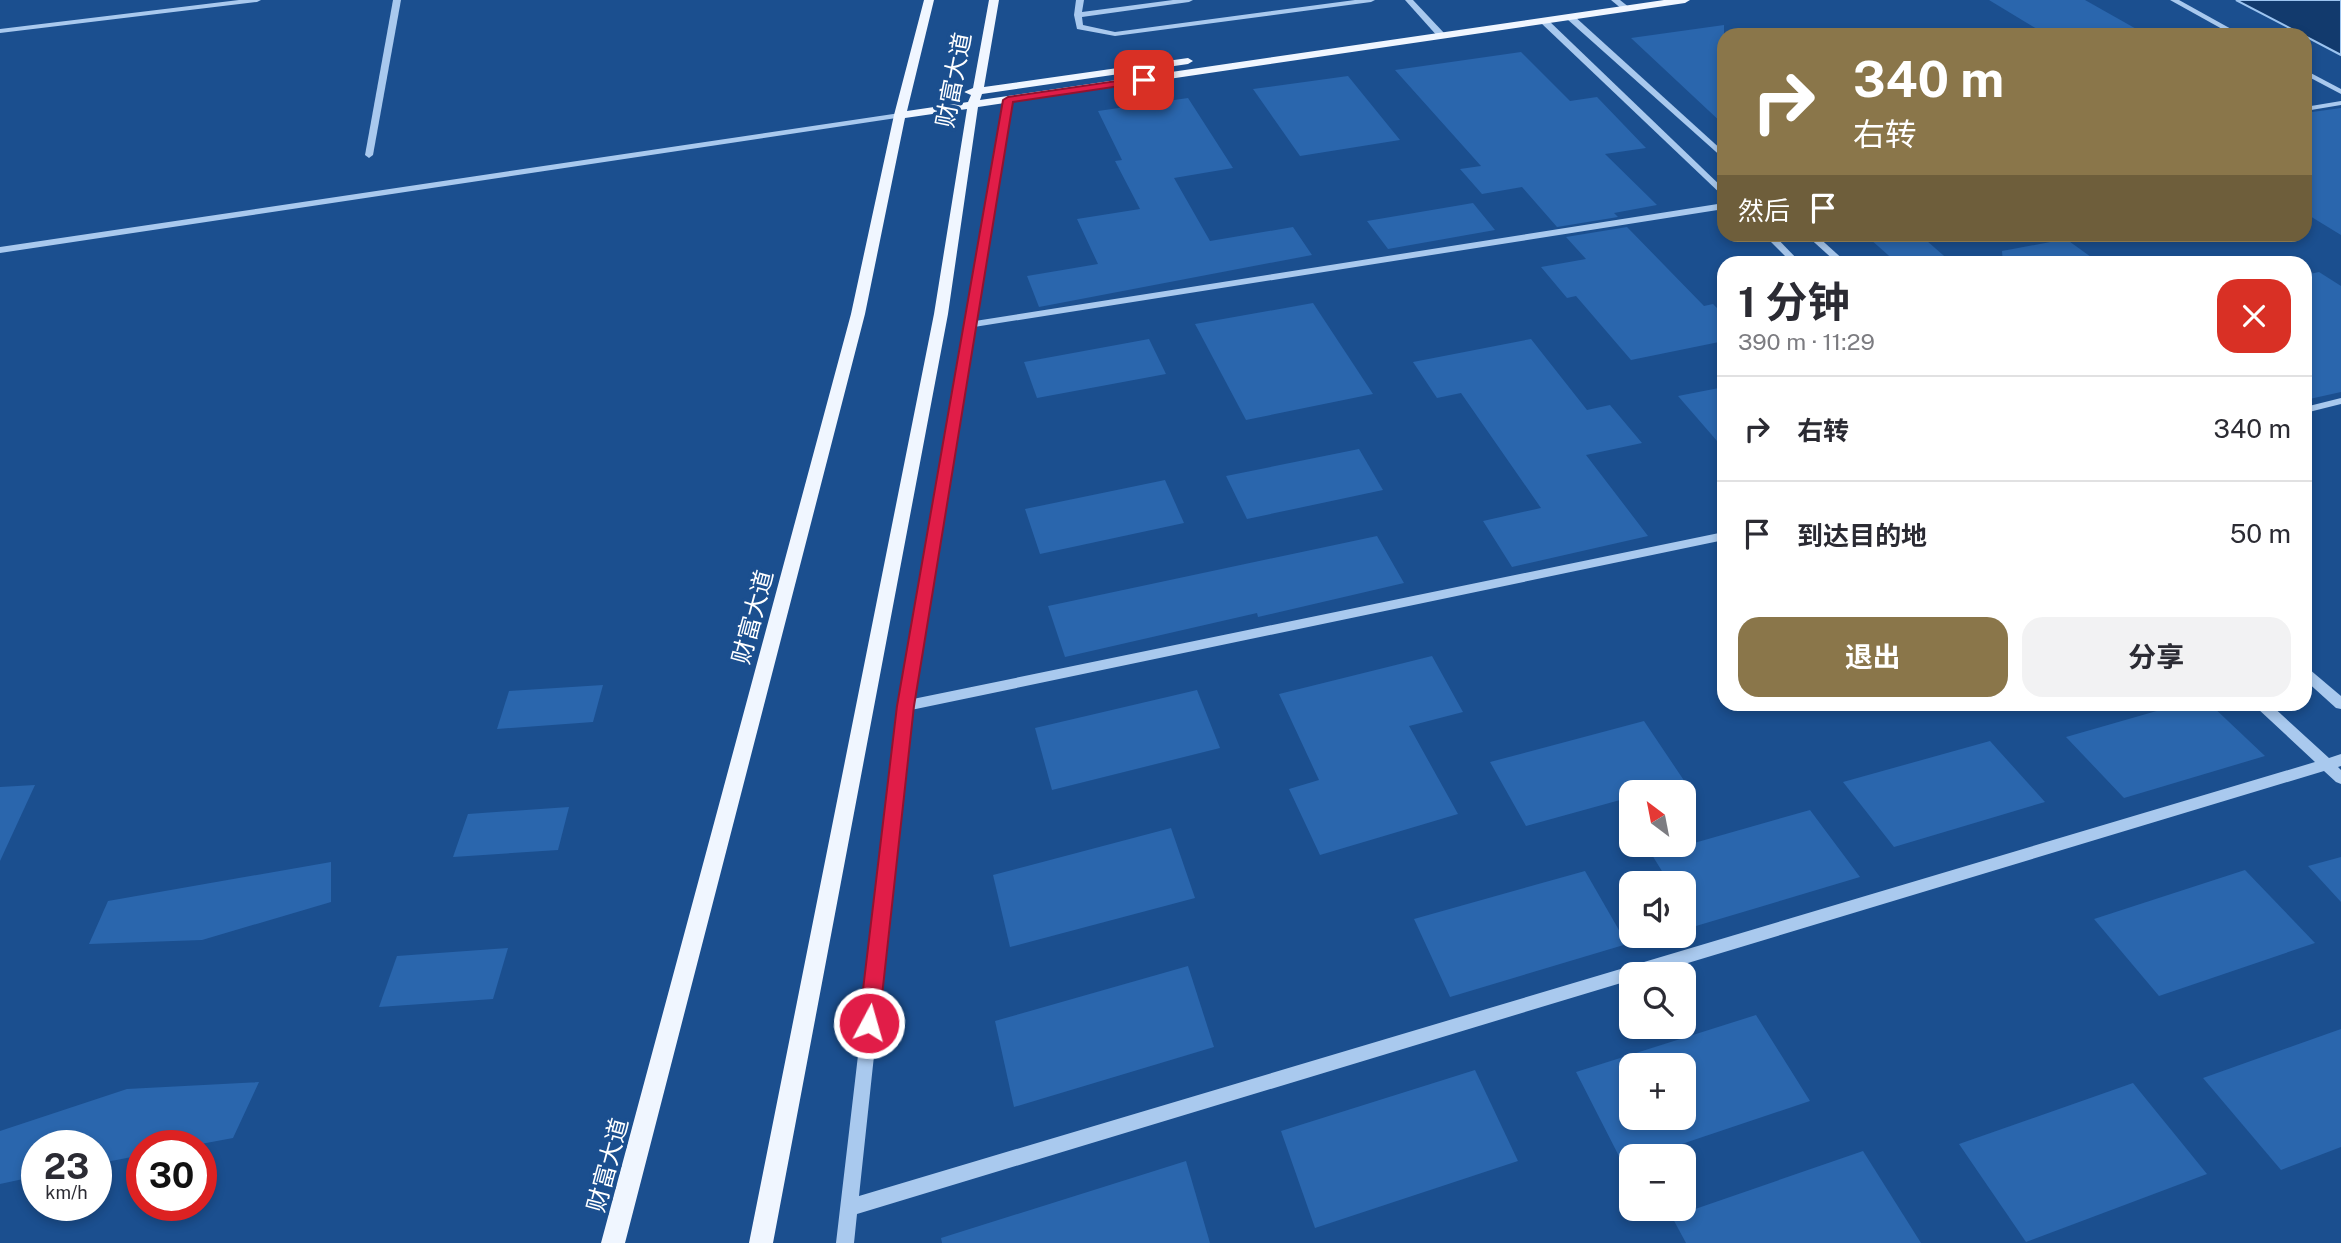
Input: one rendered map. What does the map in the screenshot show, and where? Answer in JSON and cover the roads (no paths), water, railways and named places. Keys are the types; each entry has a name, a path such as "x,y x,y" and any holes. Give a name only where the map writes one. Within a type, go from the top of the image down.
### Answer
{"main road":[{"name":"财富大道","path":"613,1243 858,314 900,115 929,0"},
{"name":"财富大道","path":"761,1243 941,314 994,0"},
{"path":"976,97 1008,100 1438,32 1615,0 1624,4"},
{"path":"900,115 976,97 1438,32 1544,21 1624,4 1685,0"}],"street":[{"path":"0,31 257,0"},
{"path":"369,155 397,0"},
{"path":"1080,0 1080,27 1115,34 1371,0"},
{"path":"1078,15 1189,0"},
{"path":"1409,0 1438,32"},
{"path":"2174,0 2225,28"},
{"path":"1570,17 1717,151"},
{"path":"1544,21 1717,187"},
{"path":"2312,76 2341,92"},
{"path":"845,1243 905,706 1008,100"},
{"path":"2312,108 2341,103"},
{"path":"0,250 900,115"},
{"path":"971,325 1717,207"},
{"path":"1775,242 1790,256"},
{"path":"1818,242 1834,256"},
{"path":"2312,408 2341,401"},
{"path":"905,706 1717,537"},
{"path":"2312,679 2341,705"},
{"path":"2271,711 2334,762 2341,778"},
{"path":"848,1208 2334,762"}],"water":[{"path":"2236,0 2341,0 2341,55 2312,40 2312,28 2289,28"}]}
